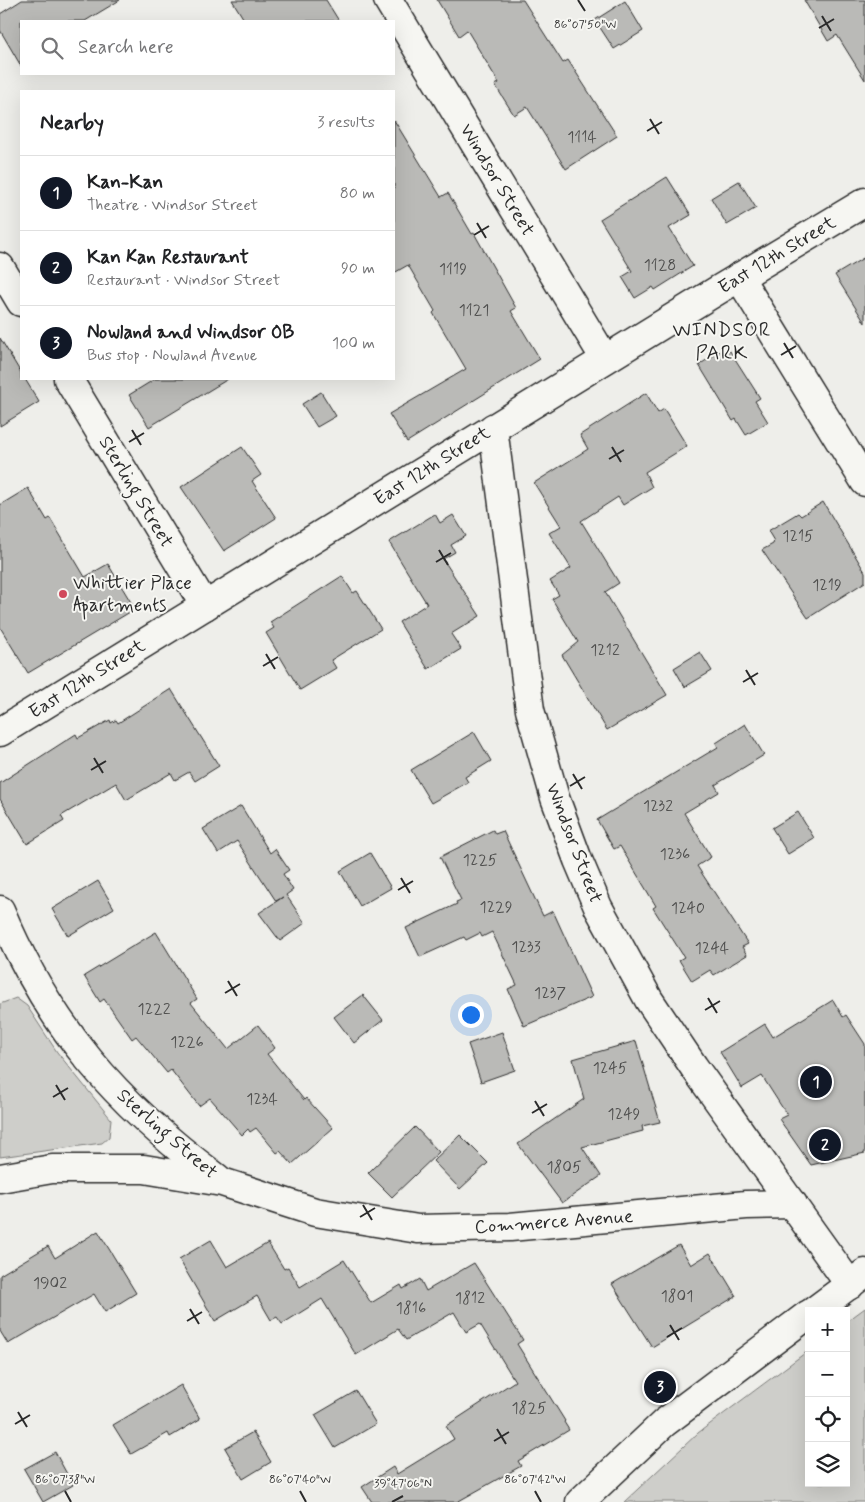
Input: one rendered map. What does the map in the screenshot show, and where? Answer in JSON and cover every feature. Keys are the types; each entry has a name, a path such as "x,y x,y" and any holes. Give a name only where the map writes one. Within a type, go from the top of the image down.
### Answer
{"street":[{"name":"Windsor Street","path":"388,0 606,359"},
{"name":"East 12th Street","path":"0,732 739,277 865,202"},
{"path":"0,266 20,300"},
{"path":"739,277 865,482"},
{"name":"Sterling Street","path":"69,380 205,606"},
{"name":"Windsor Street","path":"493,428 530,710 547,773 566,830 598,907 649,1000 793,1204"},
{"name":"Sterling Street","path":"0,910 15,944 45,999 91,1063 145,1120 222,1182"},
{"path":"0,1178 46,1170 118,1167 171,1173 222,1182"},
{"name":"Commerce Avenue","path":"222,1182 315,1212 418,1229 510,1228 746,1205 793,1204"},
{"path":"793,1204 857,1279 819,1307"},
{"path":"580,1502 664,1423 805,1317"}],"shaded area":[{"path":"16,998 27,1006 57,1052 111,1119 109,1137 102,1143 0,1157 0,1004"},
{"path":"865,1308 865,1502 624,1502 698,1433 805,1353 805,1487 850,1487 850,1319"}],"building":[{"path":"22,0 120,0 87,20 20,20 20,64 0,30 0,14"},
{"path":"232,0 326,0 338,20 244,20"},
{"path":"437,0 523,0 563,63 568,60 617,136 566,169 527,107 514,115 495,85 499,83 467,30 459,36"},
{"path":"804,0 865,0 865,80 837,35 828,41"},
{"path":"625,1 643,31 614,49 595,20"},
{"path":"395,122 441,197 448,193 472,234 474,233 516,308 511,311 540,359 407,442 389,414 466,369 433,313 435,311 408,265 395,272"},
{"path":"667,177 691,215 669,228 693,266 655,290 653,287 635,298 622,277 632,271 600,219"},
{"path":"739,181 756,208 727,225 711,198"},
{"path":"865,257 865,323 835,275"},
{"path":"0,338 20,371 20,380 26,380 39,402 0,426"},
{"path":"720,351 723,355 730,351 760,398 755,401 768,422 746,435 736,419 733,421 699,365"},
{"path":"153,380 226,380 149,427 129,395"},
{"path":"321,392 336,416 317,427 302,404"},
{"path":"646,393 658,413 664,409 687,446 645,472 652,487 623,505 618,497 581,521 619,583 605,592 667,695 607,730 562,655 578,642 552,599 559,595 550,581 571,568 549,533 561,526 534,483 588,449 580,435"},
{"path":"242,447 261,475 252,481 276,518 224,551 181,487"},
{"name":"Whittier Place Apartments","path":"28,488 47,520 50,518 85,577 108,564 135,609 28,673 0,627 0,505"},
{"path":"823,502 865,572 865,582 808,618 762,550 773,544 774,541 768,531 798,513 801,516"},
{"path":"435,514 440,523 453,515 466,536 451,545 455,552 443,559 480,616 451,634 461,649 428,669 399,622 427,604 389,542"},
{"path":"342,576 353,593 357,591 381,629 331,660 336,668 300,690 266,633 274,628 270,622"},
{"path":"700,652 712,671 685,687 674,668"},
{"path":"171,689 219,766 195,781 189,772 175,780 171,773 126,800 116,783 61,816 64,821 27,844 0,799 0,783 76,734 78,738 110,720 111,723 116,720 118,723"},
{"path":"745,724 764,755 715,785 719,792 684,813 711,857 697,866 748,944 742,947 747,955 714,975 710,970 692,981 679,960 684,957 653,908 656,906 620,846 614,849 597,820 718,747 716,743"},
{"path":"474,732 491,761 465,777 468,782 431,803 411,770"},
{"path":"241,806 270,853 275,849 289,870 283,874 293,890 286,895 305,923 280,941 259,913 283,897 276,901 237,841 218,853 203,829"},
{"path":"798,812 814,838 788,854 772,828"},
{"path":"493,830 495,834 503,831 543,916 553,911 592,997 524,1026 508,989 517,985 492,932 482,937 480,933 466,940 464,937 420,957 406,928 457,904 456,902 461,900 440,857"},
{"path":"370,853 391,888 360,906 340,871"},
{"path":"98,881 114,908 68,936 52,909"},
{"path":"156,932 197,999 191,1003 228,1049 258,1025 275,1048 267,1054 304,1100 306,1098 333,1128 292,1164 280,1151 277,1153 256,1128 250,1132 248,1129 242,1135 210,1098 199,1106 171,1070 167,1073 136,1036 132,1039 104,999 100,1002 84,976"},
{"path":"363,995 383,1020 354,1043 334,1017"},
{"path":"833,1000 843,1017 846,1015 865,1044 865,1153 811,1165 779,1119 787,1115 762,1076 742,1088 720,1052 765,1024 773,1037"},
{"path":"502,1032 515,1070 481,1082 468,1044"},
{"path":"636,1041 660,1122 642,1126 643,1131 582,1147 601,1176 562,1203 518,1144 584,1099 573,1059"},
{"path":"415,1127 439,1152 392,1197 368,1173"},
{"path":"460,1135 488,1163 460,1189 433,1161"},
{"path":"98,1231 136,1293 105,1312 94,1294 8,1344 0,1331 0,1275 48,1246 55,1258"},
{"path":"211,1240 227,1267 268,1243 284,1269 288,1267 300,1287 344,1260 371,1303 401,1285 403,1289 420,1279 426,1291 474,1263 523,1340 517,1344 569,1430 518,1461 521,1466 457,1502 372,1502 362,1487 393,1467 397,1474 454,1439 446,1426 515,1381 480,1324 466,1332 454,1312 406,1340 398,1329 356,1355 322,1299 282,1324 277,1317 271,1320 257,1296 215,1321 179,1259"},
{"path":"679,1245 691,1265 710,1253 736,1296 652,1347 612,1284"},
{"path":"181,1385 200,1419 170,1437 168,1433 131,1454 113,1425"},
{"path":"356,1391 376,1424 335,1448 315,1415"},
{"path":"253,1432 271,1462 243,1479 225,1448"},
{"path":"55,1452 73,1485 43,1502 24,1469"}],"place":[{"name":"Whittier Place Apartments","path":"63,594"},
{"name":"Kan-Kan","path":"816,1082"},
{"name":"Kan Kan Restaurant","path":"825,1145"},
{"name":"Nowland and Windsor OB","path":"660,1387"}],"district":[{"name":"WINDSOR PARK","path":"722,342"}]}
